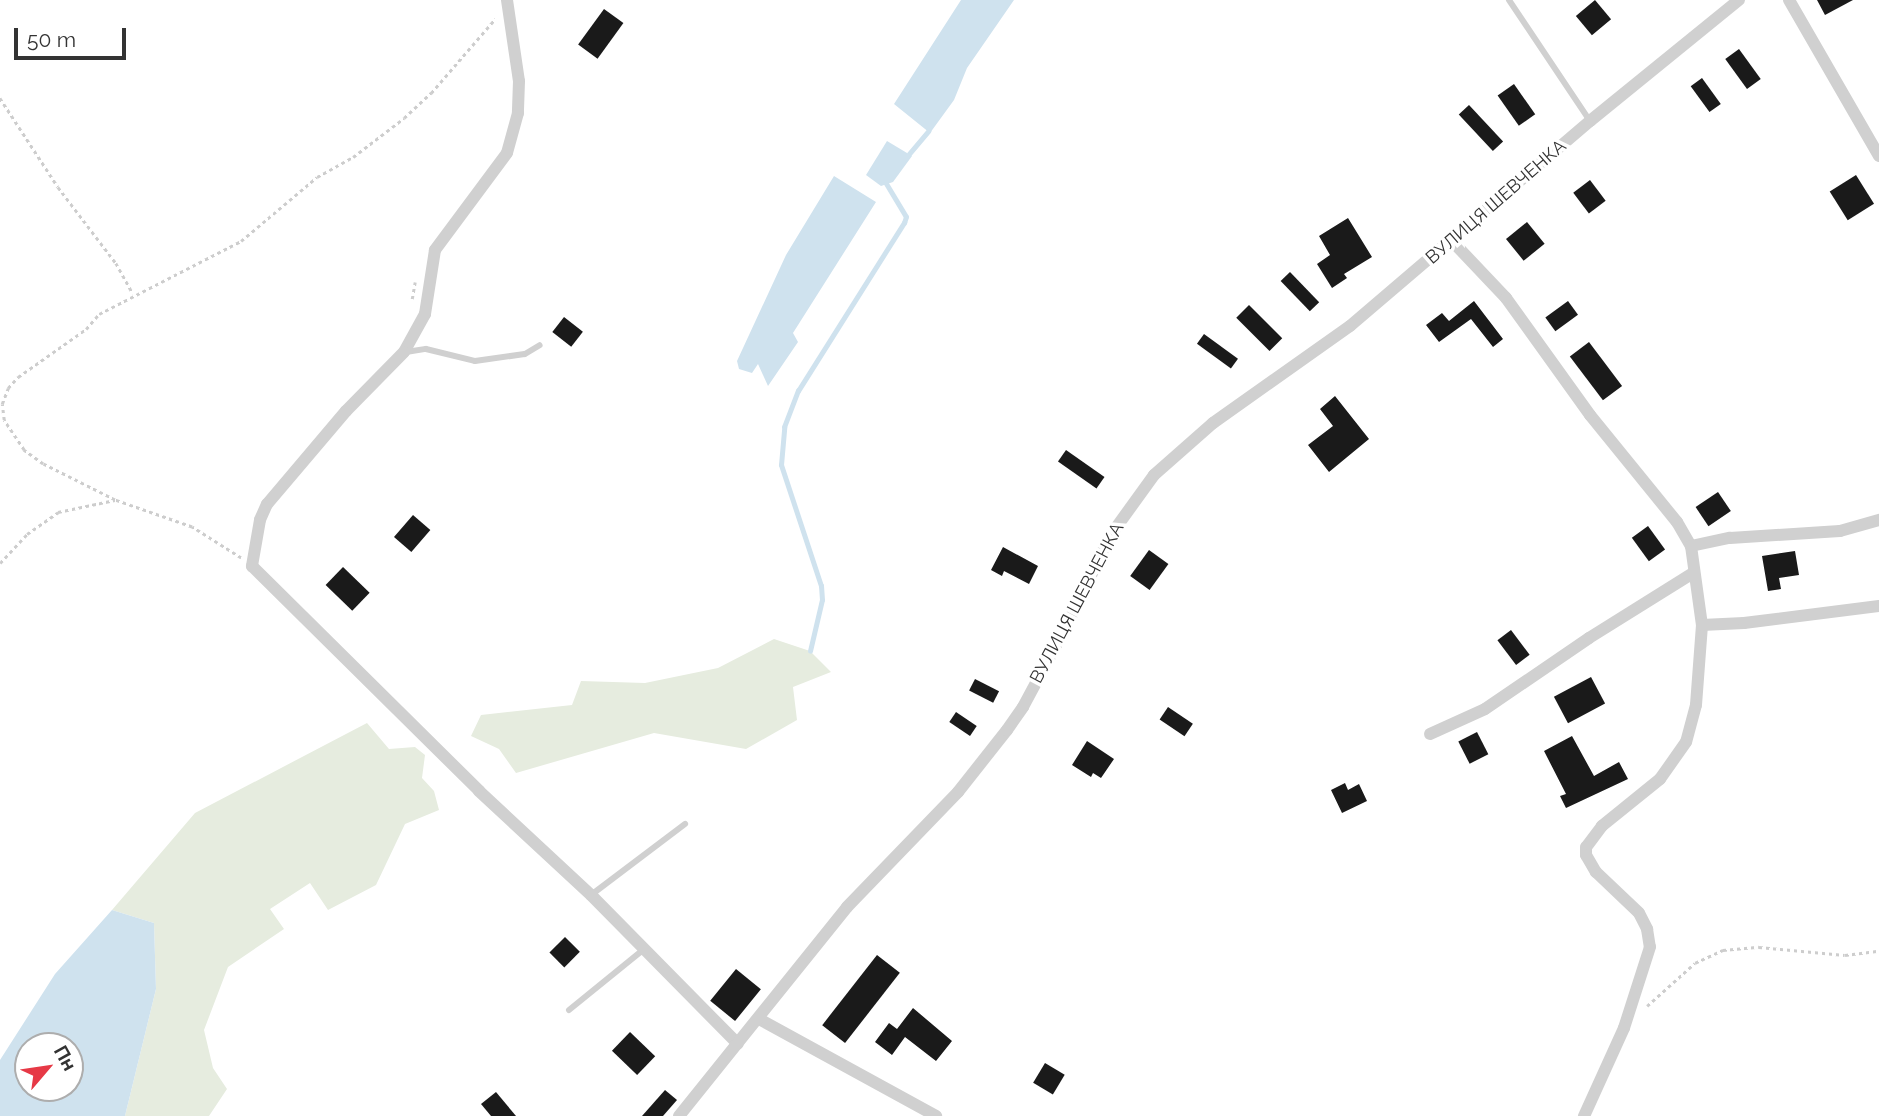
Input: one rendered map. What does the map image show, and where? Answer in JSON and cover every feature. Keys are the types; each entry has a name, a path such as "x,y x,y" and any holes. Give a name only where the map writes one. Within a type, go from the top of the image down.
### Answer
{"street":[{"name":"ВУЛИЦЯ ШЕВЧЕНКА","path":"679,1116 847,908 958,792 1007,730 1023,707 1110,536 1154,475 1213,423 1340,333 1452,241 1590,121 1738,0"},
{"path":"1789,0 1879,156"},
{"path":"507,1 519,81 513,138 500,166 435,250 425,314 404,352 346,411 276,491 260,520 253,566 479,791 591,895 738,1044"},
{"path":"1452,241 1506,298 1590,415 1677,522 1691,546 1702,625 1696,705 1686,741 1660,779 1602,826 1586,847 1586,855 1596,872 1639,913 1647,929 1650,947 1624,1028 1584,1116"},
{"path":"1691,546 1730,538 1840,531 1879,520"},
{"path":"1430,734 1485,709 1589,638 1693,573"},
{"path":"1702,625 1744,623 1879,606"},
{"path":"759,1019 936,1116"}],"lane":[{"path":"1508,0 1590,121"},
{"path":"404,352 426,349 475,361 525,354 540,345"},
{"path":"591,895 685,824"},
{"path":"569,1010 644,949"}],"path":[{"path":"253,566 192,527 116,500 43,464 24,450 4,420 2,404 8,388 18,377 86,329 99,314 133,294 149,291 241,241 317,177 353,157 404,118 431,93 507,1"},
{"path":"0,98 58,187 116,263 133,294"},
{"path":"0,563 27,534 58,512 116,500"},
{"path":"1642,1010 1677,976 1695,963 1723,950 1759,947 1845,955 1879,951"}],"shaded area":[{"path":"774,639 810,651 831,672 793,687 797,720 746,749 654,733 516,773 499,749 471,736 481,715 572,705 581,681 645,683 718,668"},
{"path":"367,723 389,749 415,747 425,755 422,778 434,791 439,810 405,824 376,885 328,910 310,883 270,909 284,929 228,967 204,1030 213,1068 227,1089 209,1116 125,1116 156,989 154,923 112,910 195,813"}],"water":[{"path":"961,0 1014,0 967,68 954,100 930,133 894,104"},
{"path":"887,141 912,156 893,182 881,186 866,175"},
{"path":"834,176 876,202 793,333 798,342 768,386 758,364 752,373 739,369 737,361 786,255"},
{"path":"112,910 154,923 156,989 125,1116 0,1116 0,1060 14,1038 14,1102 84,1102 84,1032 18,1032 55,974"}],"building":[{"path":"1595,0 1611,19 1592,35 1576,16"},
{"path":"1817,0 1853,0 1825,15"},
{"path":"604,9 623,23 598,59 578,45"},
{"path":"1739,49 1761,79 1747,89 1725,59"},
{"path":"1702,78 1721,104 1709,112 1691,86"},
{"path":"1514,84 1535,114 1519,126 1498,95"},
{"path":"1469,105 1503,142 1493,151 1459,115"},
{"path":"1856,175 1874,204 1848,220 1830,191"},
{"path":"1590,180 1606,201 1589,213 1573,193"},
{"path":"1348,218 1372,257 1344,274 1347,278 1332,288 1317,264 1330,255 1319,236"},
{"path":"1527,222 1545,244 1524,261 1506,239"},
{"path":"1290,272 1319,302 1310,311 1281,281"},
{"path":"1474,301 1503,339 1493,347 1471,319 1439,342 1426,325 1442,313 1449,321"},
{"path":"1568,301 1578,315 1555,331 1545,317"},
{"path":"1249,305 1282,338 1270,351 1236,318"},
{"path":"564,317 583,332 571,347 552,332"},
{"path":"1204,334 1238,359 1231,368 1197,344"},
{"path":"1589,342 1622,386 1603,400 1570,356"},
{"path":"1335,396 1369,439 1329,472 1308,445 1333,426 1320,409"},
{"path":"1066,450 1105,477 1096,488 1058,461"},
{"path":"1718,492 1731,511 1708,526 1696,507"},
{"path":"413,515 430,530 411,552 394,537"},
{"path":"1648,526 1665,549 1649,561 1632,538"},
{"path":"1003,547 1038,566 1029,584 1004,571 1002,576 991,570"},
{"path":"1149,550 1168,564 1150,590 1130,576"},
{"path":"1795,551 1799,575 1779,578 1781,589 1768,591 1762,556"},
{"path":"343,567 370,593 352,611 326,585"},
{"path":"1511,630 1530,655 1516,665 1497,640"},
{"path":"1591,677 1605,703 1568,723 1554,697"},
{"path":"975,679 999,691 993,703 969,691"},
{"path":"1168,707 1193,724 1184,736 1160,719"},
{"path":"956,712 977,726 970,736 949,722"},
{"path":"1477,732 1488,754 1470,764 1458,742"},
{"path":"1572,736 1594,776 1619,762 1628,779 1566,808 1560,796 1566,794 1544,751"},
{"path":"1087,741 1114,759 1101,778 1093,773 1091,777 1072,765"},
{"path":"1345,783 1348,790 1359,784 1367,801 1342,813 1331,790"},
{"path":"565,937 580,952 564,967 549,953"},
{"path":"877,955 900,973 845,1043 822,1025"},
{"path":"736,969 761,989 735,1021 710,1001"},
{"path":"913,1008 952,1041 936,1061 905,1037 892,1055 875,1042 889,1023 897,1029"},
{"path":"630,1032 655,1056 637,1075 612,1051"},
{"path":"1045,1063 1065,1075 1053,1095 1033,1083"},
{"path":"665,1090 677,1100 663,1116 642,1116"},
{"path":"496,1092 516,1116 491,1116 481,1104"}],"waterway":[{"path":"909,154 928,131"},
{"path":"810,651 822,600 821,586 781,465 784,427 798,391 904,223 906,217 886,184"}]}
